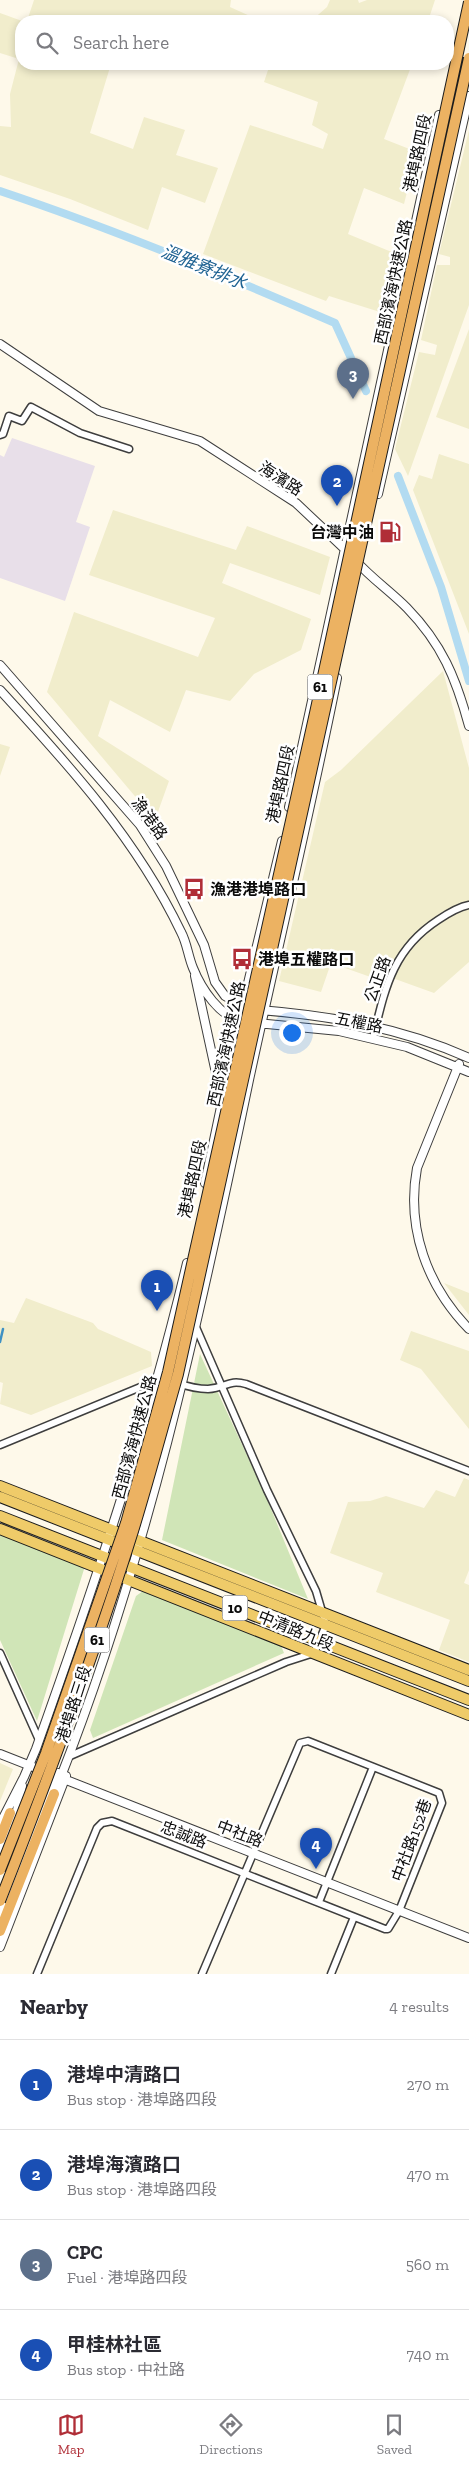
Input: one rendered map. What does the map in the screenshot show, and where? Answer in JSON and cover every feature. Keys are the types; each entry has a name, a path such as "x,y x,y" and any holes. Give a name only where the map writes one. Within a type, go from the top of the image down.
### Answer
{"highway":[{"name":"西部濱海快速公路","path":"0,1870 46,1753 126,1523 168,1372 321,685 469,2"},
{"name":"西部濱海快速公路","path":"0,1901 56,1758 81,1688 134,1530 178,1374 469,58"},
{"path":"0,1932 54,1794"},
{"path":"0,1839 10,1813"}],"main road":[{"name":"中清路九段","path":"0,1486 110,1535 136,1552 469,1681"},
{"name":"中清路九段","path":"0,1497 110,1535 139,1541 469,1670"},
{"name":"中清路九段","path":"0,1516 469,1700"},
{"name":"中清路九段","path":"0,1529 128,1578 469,1715"}],"street":[{"name":"港埠路四段","path":"454,50 465,0"},
{"name":"港埠路四段","path":"99,1567 158,1378 198,1220 222,1098 286,822 450,70"},
{"path":"139,1541 182,1384 229,1180 264,1010 317,780 360,566 469,96"},
{"name":"海濱路","path":"0,344 99,410 200,441 296,503 345,548 360,566 408,608 454,674 469,726"},
{"path":"0,435 3,434 9,416 22,421 31,407 80,433 129,449"},
{"name":"漁港路","path":"0,665 140,825 166,866 204,945 215,982 225,996 242,1008"},
{"name":"漁港路","path":"0,690 123,832 144,863 182,934 193,969 219,1010 239,1021"},
{"name":"公正路","path":"373,1038 386,988 394,966 405,948 427,927 448,914 469,905"},
{"path":"193,969 222,1098"},
{"name":"五權路","path":"242,1008 344,1019 408,1035 466,1057"},
{"name":"五權路","path":"239,1021 339,1031 373,1038 407,1048 469,1072"},
{"path":"466,1057 458,1067 417,1168 414,1186 414,1216 416,1235 429,1272 445,1299 469,1329"},
{"path":"68,1759 286,1662 314,1653 326,1625 324,1612 316,1591 267,1490 195,1325"},
{"path":"0,1445 158,1378 206,1389 222,1387 234,1381 469,1471"},
{"name":"港埠路三段","path":"54,1794 68,1759 132,1568 139,1541"},
{"name":"港埠路三段","path":"10,1813 39,1740 99,1567"},
{"path":"0,1653 39,1740"},
{"path":"202,1974 300,1743 308,1741 373,1767 318,1902"},
{"name":"中社路","path":"0,1754 469,1938"},
{"name":"中社路152巷","path":"373,1767 439,1793 442,1804 399,1911"},
{"name":"港埠路三段","path":"0,1824 24,1777"},
{"name":"港埠路三段","path":"0,1855 16,1815 24,1777"},
{"name":"港埠路三段","path":"0,1916 61,1777"},
{"name":"港埠路三段","path":"0,1947 61,1777"},
{"name":"忠誠路","path":"37,1974 97,1828 102,1823 112,1822 388,1929 399,1911"},
{"path":"331,1974 354,1917"}],"shaded area":[{"path":"34,0 231,0 230,7 248,15 29,15"},
{"path":"330,0 358,0 359,3 367,0 435,0 430,15 318,15 327,7"},
{"path":"0,13 15,18 15,58 0,53"},
{"path":"16,70 109,70 90,133 133,149 144,117 185,130 176,155 218,168 205,203 162,187 148,230 70,199 0,175 0,126 11,127 10,94"},
{"path":"268,70 410,70 384,139 417,152 404,204 364,188 348,234 394,253 380,312 329,296 326,301 203,254 250,125 323,149 328,134 312,125 318,102 264,82"},
{"path":"469,130 469,305 408,476 395,449 419,352 435,355 437,345 421,340 437,265 450,265 450,257 439,254"},
{"path":"469,329 469,429 436,417"},
{"path":"12,438 95,466 76,522 90,527 65,601 0,578 0,455 4,457"},
{"path":"439,454 469,464 469,634 413,490 419,475 432,479"},
{"path":"113,510 236,550 247,526 330,557 320,595 230,563 222,583 311,619 301,650 254,674 230,701 186,690 170,732 110,700 98,736 169,781 155,820 47,692 74,612 198,657 215,618 89,575"},
{"path":"443,671 469,768 469,962 434,993 384,975 379,980 331,963 321,992 279,981 325,782 341,770"},
{"path":"0,744 10,747 0,776"},
{"path":"444,1283 469,1293 469,1315"},
{"path":"26,1298 93,1323 98,1329 151,1352 152,1366 31,1415 0,1404 3,1383 0,1382 0,1320 14,1323"},
{"path":"411,1331 469,1351 469,1429 421,1369 400,1360"},
{"path":"464,1478 469,1480 469,1570 464,1583 469,1585 469,1662 439,1650 450,1620 376,1592 383,1573 330,1553 348,1502 370,1501 386,1496 424,1508 436,1490 455,1497"},
{"path":"0,1763 13,1769 0,1801"}],"green space":[{"path":"200,1354 264,1492 308,1599 162,1540"},
{"path":"0,1533 85,1566 37,1721 0,1640"},
{"path":"143,1591 281,1646 284,1653 93,1738 90,1730 136,1596"}],"waterway":[{"name":"溫雅寮排水","path":"0,191 169,253 335,323 366,391"},
{"path":"398,476 441,587 469,681"},
{"path":"0,1342 3,1329"}],"place":[{"name":"CPC","path":"353,399"},
{"name":"港埠海濱路口","path":"337,506"},
{"name":"台灣中油","path":"390,532"},
{"name":"漁港港埠路口","path":"194,889"},
{"name":"港埠五權路口","path":"242,959"},
{"name":"港埠中清路口","path":"157,1311"},
{"name":"甲桂林社區","path":"316,1869"}]}
